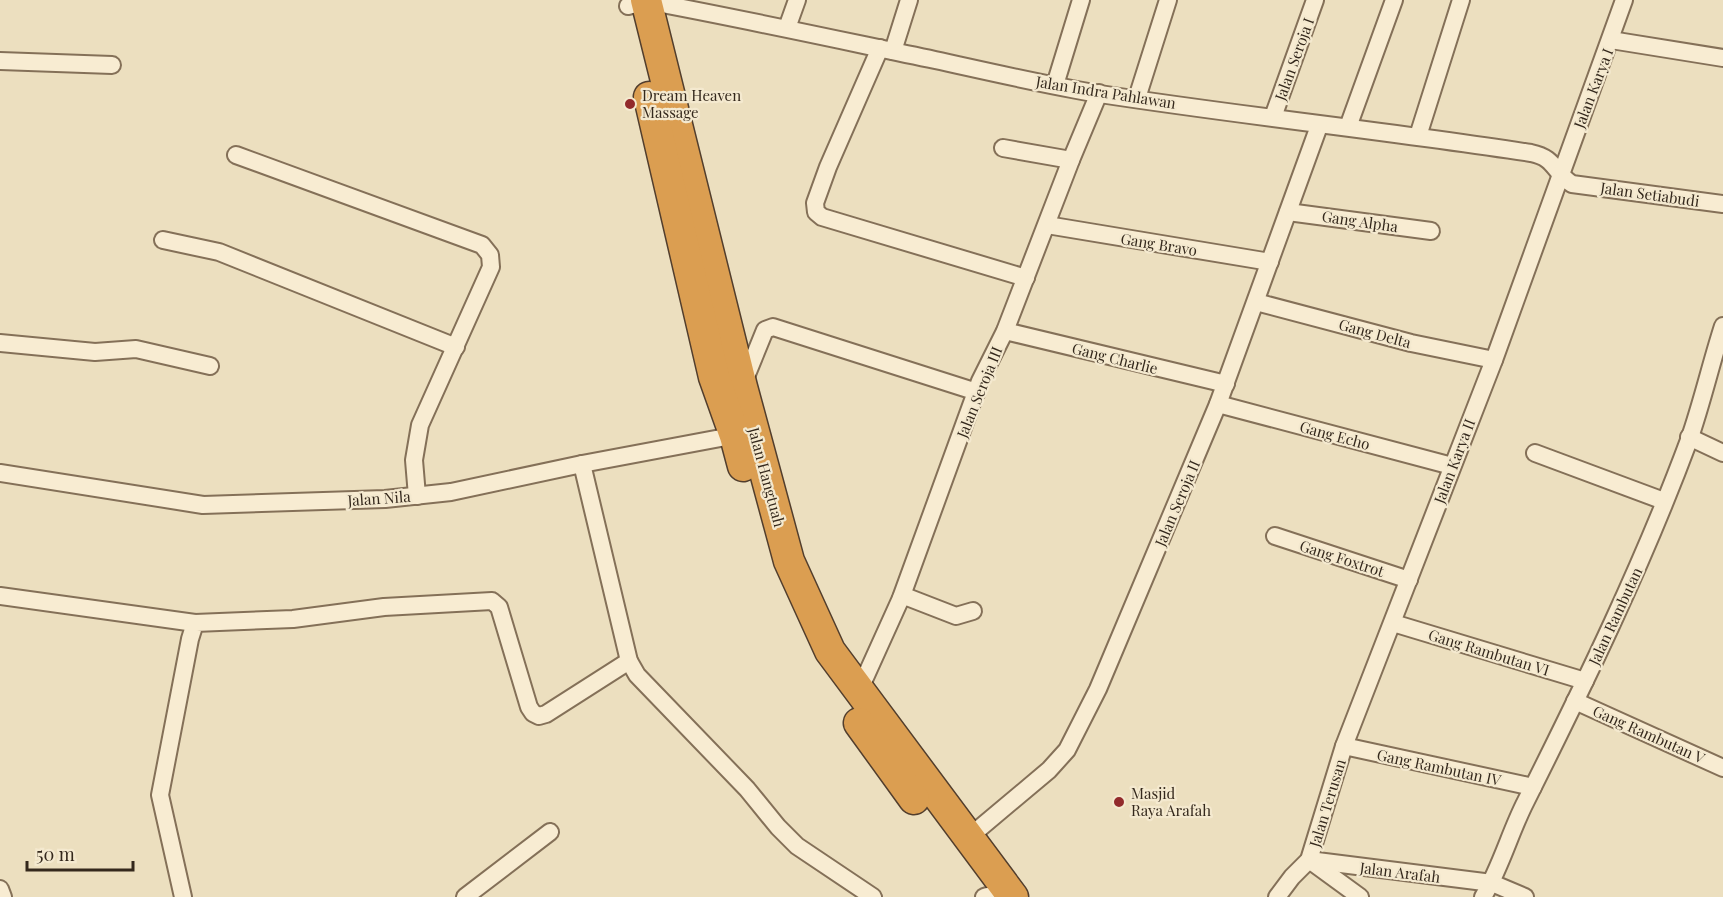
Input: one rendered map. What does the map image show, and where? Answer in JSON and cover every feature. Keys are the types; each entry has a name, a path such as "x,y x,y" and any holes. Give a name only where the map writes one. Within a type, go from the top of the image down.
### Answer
{"highway":[{"name":"Jalan Hangtuah","path":"637,2 742,387 745,433 769,564 808,650 894,755 968,838 993,897"},
{"name":"Jalan Hangtuah","path":"637,2 714,377 745,433 789,561 830,651 859,691 894,755 993,897"}],"street":[{"path":"787,28 797,0"},
{"path":"909,0 828,167 815,203 816,212 822,217 1026,278"},
{"path":"1055,85 1082,0"},
{"path":"1137,98 1168,0"},
{"name":"Jalan Seroja I","path":"1273,117 1315,0"},
{"path":"1348,127 1394,0"},
{"path":"1418,136 1461,0"},
{"name":"Jalan Karya I","path":"1561,175 1624,0"},
{"name":"Jalan Indra Pahlawan","path":"637,2 787,28 1099,93 1273,117 1319,126 1348,127 1418,136 1543,155 1550,160 1561,175 1572,184 1577,184"},
{"path":"1611,40 1723,58"},
{"path":"0,61 112,65"},
{"name":"Jalan Seroja III","path":"859,691 901,598 984,371 1005,331 1099,93"},
{"name":"Jalan Seroja II","path":"968,838 1040,778 1067,750 1103,679 1226,384 1319,126"},
{"path":"1003,148 1071,160"},
{"path":"236,155 482,245 490,255 491,267 420,425 414,460 417,496"},
{"name":"Jalan Karya II","path":"1344,746 1494,360 1561,175"},
{"name":"Jalan Setiabudi","path":"1577,184 1723,204"},
{"name":"Gang Alpha","path":"1288,212 1431,231"},
{"name":"Gang Bravo","path":"1047,225 1270,262"},
{"path":"163,240 219,252 456,346"},
{"name":"Gang Delta","path":"1256,302 1411,343 1494,360"},
{"name":"Jalan Rambutan","path":"1488,890 1513,826 1605,641 1665,501 1689,437 1723,326"},
{"path":"742,387 765,330 773,327 977,392"},
{"name":"Gang Charlie","path":"1005,331 1226,384"},
{"path":"0,342 95,352 135,349 210,366"},
{"name":"Gang Echo","path":"1218,404 1452,466"},
{"name":"Jalan Nila","path":"0,473 203,505 363,500 451,492 745,433"},
{"path":"1689,437 1723,453"},
{"path":"1535,453 1665,501"},
{"path":"582,464 629,661 637,675 747,789 797,846 873,897"},
{"name":"Gang Foxtrot","path":"1275,536 1409,580"},
{"path":"0,596 195,623 293,619 384,607 492,601 499,607 529,708 539,716 546,714 629,661"},
{"path":"901,598 907,597 956,616 973,611"},
{"name":"Gang Rambutan VI","path":"1392,622 1584,681"},
{"path":"183,897 160,795 195,623"},
{"name":"Gang Rambutan V","path":"1575,701 1723,768"},
{"name":"Gang Rambutan IV","path":"1344,746 1533,787"},
{"name":"Jalan Terusan","path":"1309,860 1344,746"},
{"path":"465,897 550,832"},
{"path":"1277,897 1309,860 1360,897"},
{"name":"Jalan Arafah","path":"1309,860 1525,897"},
{"path":"0,889 3,897"}],"place":[{"name":"Dream Heaven Massage","path":"630,104"},
{"name":"Masjid Raya Arafah","path":"1119,802"}]}
